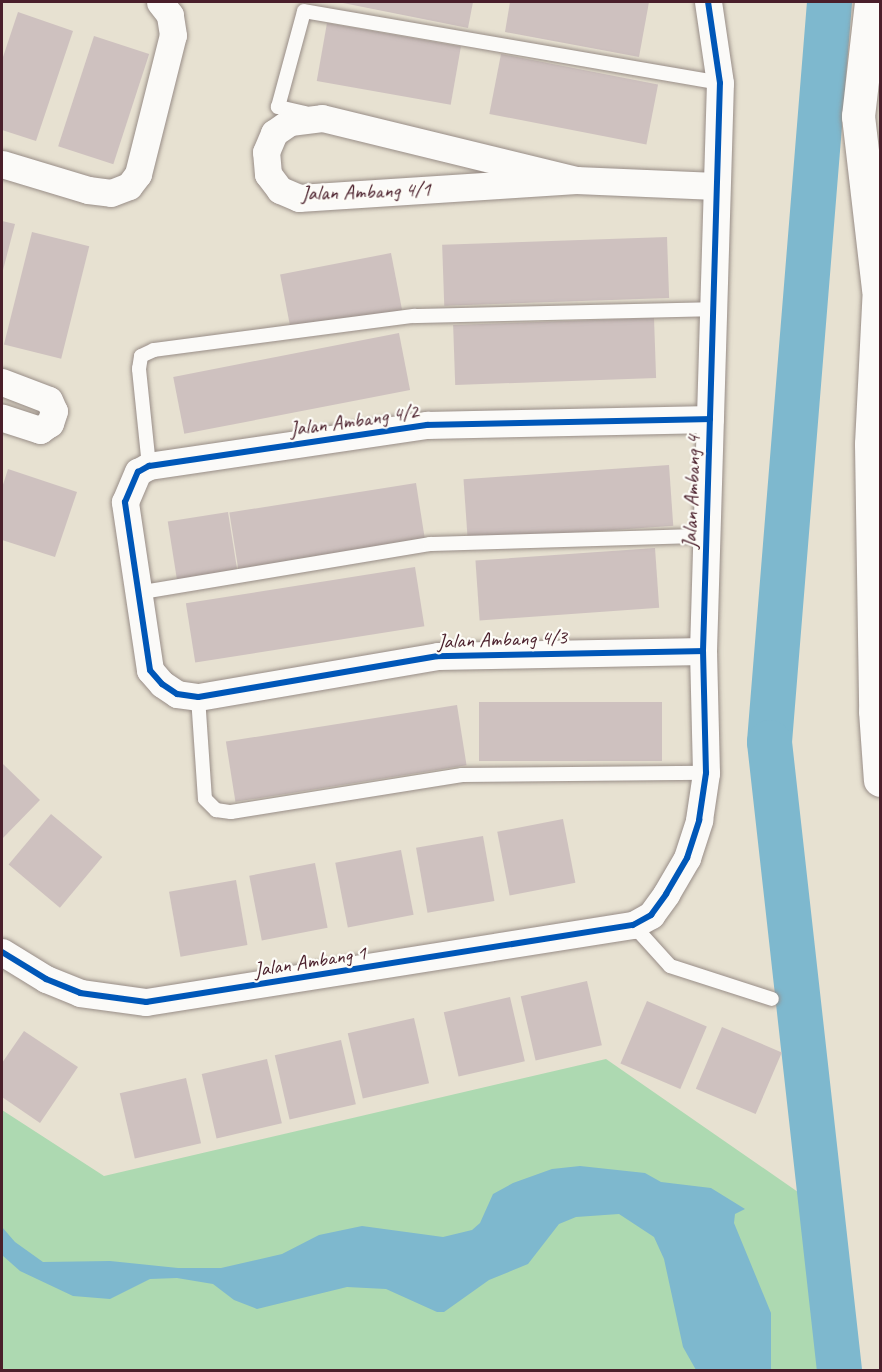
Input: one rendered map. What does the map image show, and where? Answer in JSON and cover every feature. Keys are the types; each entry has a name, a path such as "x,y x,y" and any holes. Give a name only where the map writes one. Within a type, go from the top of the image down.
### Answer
{"highway":[{"path":"871,2 858,116 879,278 872,562 880,780"}],"street":[{"path":"2,164 88,190 111,193 129,186 138,174 173,35 170,15 160,2"},
{"name":"Jalan Ambang 4","path":"633,925 651,915 687,858 699,820 706,773 703,651 720,83 708,2"},
{"name":"Jalan Ambang 4/1","path":"576,180 322,118 290,122 274,133 266,152 268,174 280,190 298,198 576,180 716,186"},
{"path":"2,382 50,400 54,411 50,423 40,430 2,418"},
{"name":"Jalan Ambang 4/2","path":"149,466 427,425 710,419"},
{"path":"149,466 134,479 126,502 137,592 150,670 169,689 198,697"},
{"name":"Jalan Ambang 4/3","path":"198,697 438,656 703,651"},
{"name":"Jalan Ambang 1","path":"2,952 46,979 80,993 146,1002 633,925"}],"lane":[{"path":"322,118 278,107 304,11 720,83"},
{"path":"149,466 138,369 141,356 154,350 414,316 713,309"},
{"path":"137,592 430,544 706,536"},
{"path":"198,697 205,799 216,810 231,812 462,775 706,773"},
{"path":"633,925 670,966 772,999"}],"green space":[{"path":"606,1059 808,1199 831,1370 2,1370 2,1110 104,1176"}],"water":[{"path":"580,1166 645,1173 661,1182 711,1188 745,1209 735,1214 734,1223 771,1313 771,1370 696,1370 683,1347 664,1259 654,1237 619,1214 576,1217 559,1224 528,1264 489,1280 444,1312 437,1312 386,1289 347,1287 257,1309 234,1300 213,1284 177,1278 150,1279 110,1299 73,1296 20,1271 2,1255 2,1227 15,1242 43,1262 110,1261 178,1268 221,1268 282,1254 319,1235 362,1226 443,1237 472,1230 480,1223 493,1194 513,1183 552,1169"}],"building":[{"path":"338,2 473,2 468,28"},
{"path":"510,2 649,2 639,57 505,32"},
{"path":"18,12 73,31 36,141 2,130 2,60"},
{"path":"327,23 461,47 451,105 317,81"},
{"path":"94,36 149,54 113,164 58,146"},
{"path":"501,54 658,85 646,144 489,114"},
{"path":"2,221 15,224 2,274"},
{"path":"32,232 89,246 61,359 4,345"},
{"path":"667,237 669,298 444,306 442,245"},
{"path":"391,253 402,311 291,332 280,275"},
{"path":"654,318 656,378 455,385 453,325"},
{"path":"399,333 410,390 184,434 173,377"},
{"path":"669,465 673,526 468,540 464,479"},
{"path":"8,469 77,492 55,557 2,540 2,488"},
{"path":"416,483 426,543 239,573 229,513"},
{"path":"228,512 237,571 177,581 168,522"},
{"path":"655,548 659,608 480,620 475,561"},
{"path":"415,567 424,626 195,663 186,603"},
{"path":"479,702 662,702 662,761 479,761"},
{"path":"457,705 467,765 235,802 226,742"},
{"path":"2,763 40,800 2,839"},
{"path":"51,814 102,857 60,908 9,865"},
{"path":"563,819 575,883 510,896 497,832"},
{"path":"483,836 494,901 427,913 416,848"},
{"path":"401,850 414,915 348,928 335,863"},
{"path":"315,863 328,928 262,941 249,876"},
{"path":"236,880 247,945 180,957 169,892"},
{"path":"587,981 602,1045 536,1061 521,996"},
{"path":"510,997 525,1061 459,1077 444,1012"},
{"path":"647,1001 707,1026 680,1089 620,1064"},
{"path":"414,1018 429,1083 363,1099 348,1033"},
{"path":"722,1027 782,1052 756,1114 696,1089"},
{"path":"24,1031 78,1067 40,1123 2,1097 2,1063"},
{"path":"341,1040 356,1104 290,1120 275,1055"},
{"path":"267,1059 282,1123 217,1138 202,1074"},
{"path":"186,1078 201,1143 135,1159 120,1093"}],"waterway":[{"path":"829,2 769,742 839,1370"}],"cycle path":[{"path":"2,952 46,979 80,993 146,1002 633,925 651,915 687,858 699,820 706,773 703,651 720,83 708,2"},
{"path":"703,651 438,656 198,697 177,694 162,684 150,670 125,502 138,472 149,466 427,425 710,419"}]}
